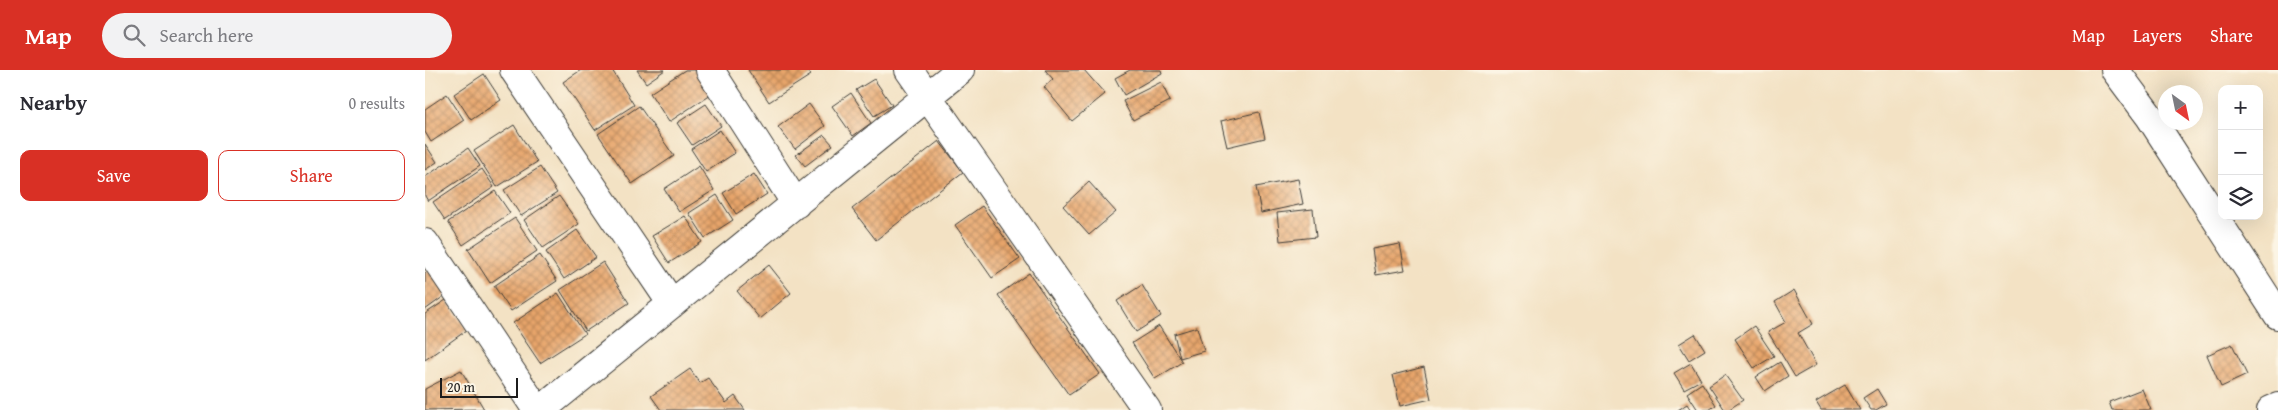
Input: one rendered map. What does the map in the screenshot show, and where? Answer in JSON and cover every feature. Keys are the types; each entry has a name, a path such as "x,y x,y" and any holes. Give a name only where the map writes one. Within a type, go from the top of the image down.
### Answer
{"street":[{"path":"514,70 672,304"},
{"path":"710,70 796,204"},
{"path":"909,70 1147,410"},
{"path":"425,243 539,410 960,70"},
{"path":"2115,70 2149,118 2278,315"},
{"path":"2271,410 2278,407"}],"building":[{"path":"581,70 612,70 634,105 595,130 563,82"},
{"path":"637,70 665,70 646,83"},
{"path":"685,70 700,70 714,92 669,122 650,93"},
{"path":"748,70 808,70 811,75 769,102"},
{"path":"1045,70 1084,70 1105,94 1072,121 1044,87 1053,79"},
{"path":"1130,70 1161,70 1162,73 1124,95 1115,78"},
{"path":"484,74 501,100 471,120 454,94"},
{"path":"874,79 892,105 874,116 856,90"},
{"path":"1161,82 1170,101 1133,120 1123,101"},
{"path":"851,93 871,123 853,136 832,106"},
{"path":"447,94 464,120 431,142 425,132 425,109"},
{"path":"706,104 721,126 692,145 677,123"},
{"path":"809,104 825,126 795,149 778,127"},
{"path":"639,106 674,156 632,184 598,134"},
{"path":"1259,112 1265,138 1227,147 1221,121"},
{"path":"514,125 537,162 497,187 474,151"},
{"path":"720,130 735,153 706,172 691,149"},
{"path":"824,135 833,145 805,166 796,155"},
{"path":"939,141 963,172 876,240 852,209"},
{"path":"425,144 437,162 425,170"},
{"path":"468,148 480,166 428,201 425,196 425,177"},
{"path":"699,166 714,190 679,212 664,189"},
{"path":"540,167 557,193 521,216 504,190"},
{"path":"482,169 494,187 445,220 433,202"},
{"path":"754,174 767,194 736,214 723,193"},
{"path":"1298,179 1303,204 1261,213 1256,187"},
{"path":"1089,182 1116,212 1089,235 1063,206"},
{"path":"495,191 510,213 463,245 448,222"},
{"path":"717,195 733,220 705,238 689,213"},
{"path":"559,196 579,224 543,248 524,220"},
{"path":"982,206 1020,259 992,278 955,225"},
{"path":"1313,209 1316,237 1280,241 1277,213"},
{"path":"685,216 702,242 669,263 652,236"},
{"path":"515,218 537,251 490,283 468,249"},
{"path":"577,230 596,257 564,279 546,252"},
{"path":"1400,244 1405,270 1376,275 1372,249"},
{"path":"540,255 557,281 511,311 494,286"},
{"path":"603,262 629,303 586,331 560,290"},
{"path":"769,265 791,293 760,319 737,291"},
{"path":"429,270 447,294 425,310 425,273"},
{"path":"1029,273 1100,374 1069,395 998,295"},
{"path":"1142,285 1161,316 1136,332 1117,301"},
{"path":"1794,290 1813,324 1798,333 1816,365 1795,377 1768,332 1786,322 1775,302"},
{"path":"558,293 585,334 540,363 513,323"},
{"path":"446,300 467,330 425,360 425,314"},
{"path":"1159,326 1182,362 1155,379 1132,343"},
{"path":"1754,326 1774,356 1754,368 1735,339"},
{"path":"1197,327 1204,351 1180,358 1174,334"},
{"path":"1695,334 1705,350 1689,360 1679,344"},
{"path":"2232,344 2247,375 2221,387 2207,355"},
{"path":"1780,362 1788,376 1765,391 1756,377"},
{"path":"1691,363 1701,380 1684,389 1674,373"},
{"path":"1424,367 1431,399 1400,406 1393,375"},
{"path":"690,369 700,383 708,378 726,403 735,396 745,410 661,410 651,396"},
{"path":"461,370 484,409 425,410 425,389"},
{"path":"1725,375 1743,400 1728,410 1725,410 1709,386"},
{"path":"1702,383 1716,405 1709,410 1698,410 1687,393"},
{"path":"1845,385 1860,410 1821,410 1816,402"},
{"path":"1877,389 1886,404 1876,410 1871,410 1863,398"},
{"path":"2142,389 2151,410 2112,410 2109,402"},
{"path":"1687,404 1691,410 1678,410"}]}
